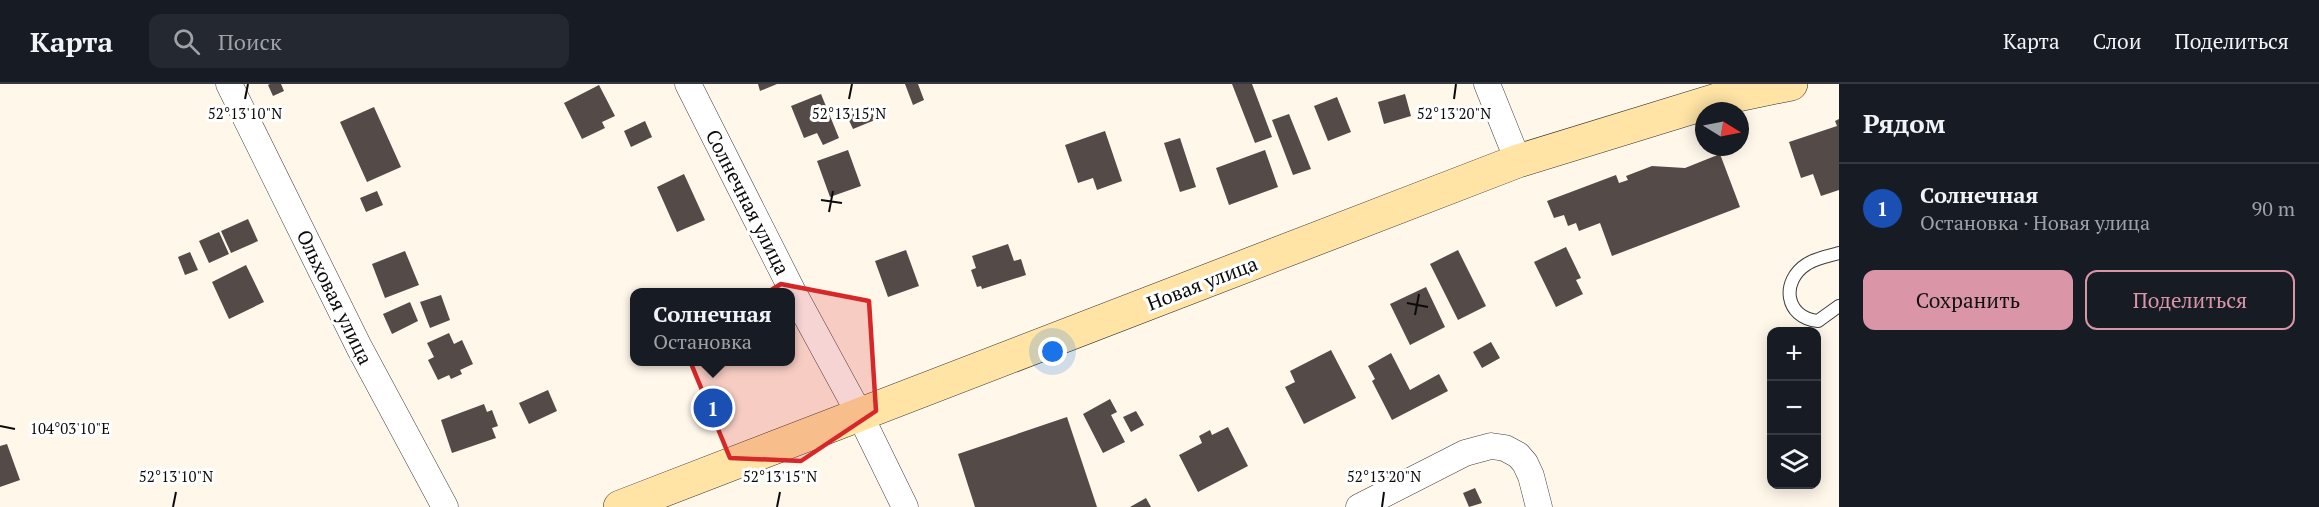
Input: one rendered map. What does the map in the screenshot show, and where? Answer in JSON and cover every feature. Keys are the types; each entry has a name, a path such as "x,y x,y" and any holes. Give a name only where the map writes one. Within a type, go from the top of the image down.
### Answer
{"main road":[{"name":"Новая улица","path":"620,507 1518,161 1723,98 1791,84"}],"street":[{"name":"Ольховая улица","path":"230,84 359,347 445,507"},
{"name":"Солнечная улица","path":"688,84 790,288"},
{"path":"1487,84 1518,161"},
{"name":"Солнечная улица","path":"795,297 860,415 905,507"},
{"path":"1359,507 1465,453 1491,446 1505,448 1518,455 1525,463 1539,507"}],"lane":[{"path":"1839,253 1807,264 1791,283 1788,295 1791,306 1798,314 1809,320 1818,321 1839,306"}],"highlighted area":[{"path":"781,284 869,301 876,411 801,461 730,458 683,344"}],"building":[{"path":"281,84 284,91 273,96 268,85"},
{"path":"758,84 777,84 760,91"},
{"path":"905,84 918,84 924,100 913,105"},
{"path":"1232,84 1252,84 1272,137 1255,143"},
{"path":"599,85 615,116 602,122 605,128 582,139 564,103"},
{"path":"821,94 839,138 823,145 817,133 804,138 791,106"},
{"path":"1405,94 1411,116 1384,124 1378,102"},
{"path":"1337,97 1351,132 1328,141 1314,106"},
{"path":"374,107 401,167 367,182 340,122"},
{"path":"870,107 875,120 853,129 847,116"},
{"path":"1289,114 1311,169 1293,175 1272,120"},
{"path":"1839,119 1839,190 1821,196 1813,174 1801,178 1789,142 1837,126 1835,121"},
{"path":"645,121 652,137 631,147 624,131"},
{"path":"1105,131 1122,181 1097,190 1093,178 1078,183 1065,145"},
{"path":"1180,138 1196,187 1180,192 1164,143"},
{"path":"848,150 861,186 830,197 817,161"},
{"path":"1265,150 1278,187 1229,205 1216,168"},
{"path":"1715,156 1721,156 1740,207 1612,256 1600,223 1579,231 1576,223 1568,226 1564,215 1554,218 1547,201 1616,175 1619,183 1628,180 1626,176 1652,166 1685,168"},
{"path":"684,174 705,220 677,232 657,187"},
{"path":"377,191 383,205 366,212 360,198"},
{"path":"248,219 258,241 231,253 221,231"},
{"path":"219,232 229,254 209,263 199,241"},
{"path":"1008,244 1014,261 1021,259 1026,275 982,289 981,286 977,287 971,270 976,268 972,256"},
{"path":"1566,247 1581,278 1576,280 1583,294 1556,307 1534,262"},
{"path":"906,250 919,286 888,297 875,261"},
{"path":"1458,250 1486,306 1458,320 1430,264"},
{"path":"405,251 419,285 385,298 372,264"},
{"path":"190,252 198,270 185,275 178,257"},
{"path":"246,265 264,302 229,319 212,282"},
{"path":"1426,287 1445,327 1410,345 1390,304"},
{"path":"441,295 450,320 430,328 420,302"},
{"path":"410,302 418,321 392,334 383,314"},
{"path":"449,333 454,344 462,340 473,364 460,370 462,374 451,379 449,375 438,380 428,360 434,357 427,343"},
{"path":"1491,342 1500,358 1482,368 1473,352"},
{"path":"1331,350 1356,398 1304,424 1285,387 1295,382 1290,371"},
{"path":"1391,353 1410,390 1439,374 1448,391 1392,420 1372,381 1375,379 1368,366"},
{"path":"548,390 557,411 529,424 519,403"},
{"path":"1110,399 1117,412 1111,415 1125,442 1103,453 1083,414"},
{"path":"484,404 487,412 492,410 498,426 492,428 496,438 452,453 441,420"},
{"path":"1136,411 1144,425 1131,432 1123,417"},
{"path":"1067,417 1097,507 975,507 958,454"},
{"path":"1228,427 1248,466 1198,492 1179,455 1202,443 1199,436 1210,430 1212,435"},
{"path":"7,444 20,480 0,487 0,446"},
{"path":"1475,488 1482,503 1469,507 1463,493"},
{"path":"1146,498 1151,507 1130,507"}],"place":[{"name":"Солнечная","path":"713,408"}]}
